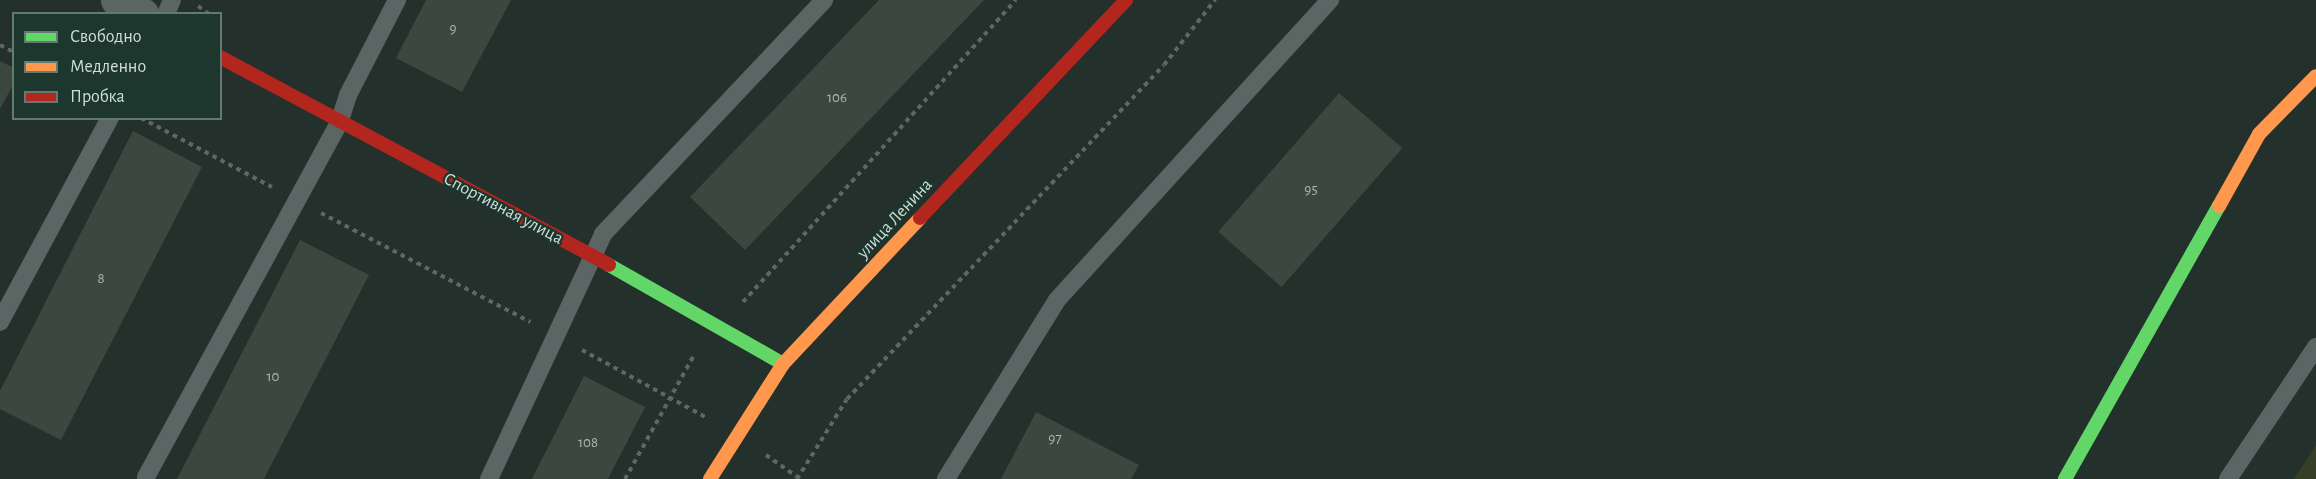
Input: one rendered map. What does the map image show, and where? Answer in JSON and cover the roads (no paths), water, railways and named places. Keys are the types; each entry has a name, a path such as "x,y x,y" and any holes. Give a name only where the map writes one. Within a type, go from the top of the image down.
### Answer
{"street":[{"path":"117,0 138,12"},
{"name":"улица Ленина","path":"710,479 783,364 1126,0"},
{"name":"Спортивная улица","path":"222,58 339,123 593,256 783,364"},
{"path":"2065,479 2259,134 2316,76"}],"lane":[{"path":"146,477 339,123 348,95 397,0"},
{"path":"489,479 603,234 824,0"},
{"path":"946,479 1058,300 1330,0"},
{"path":"0,322 109,120"},
{"path":"2228,479 2316,347"}]}
